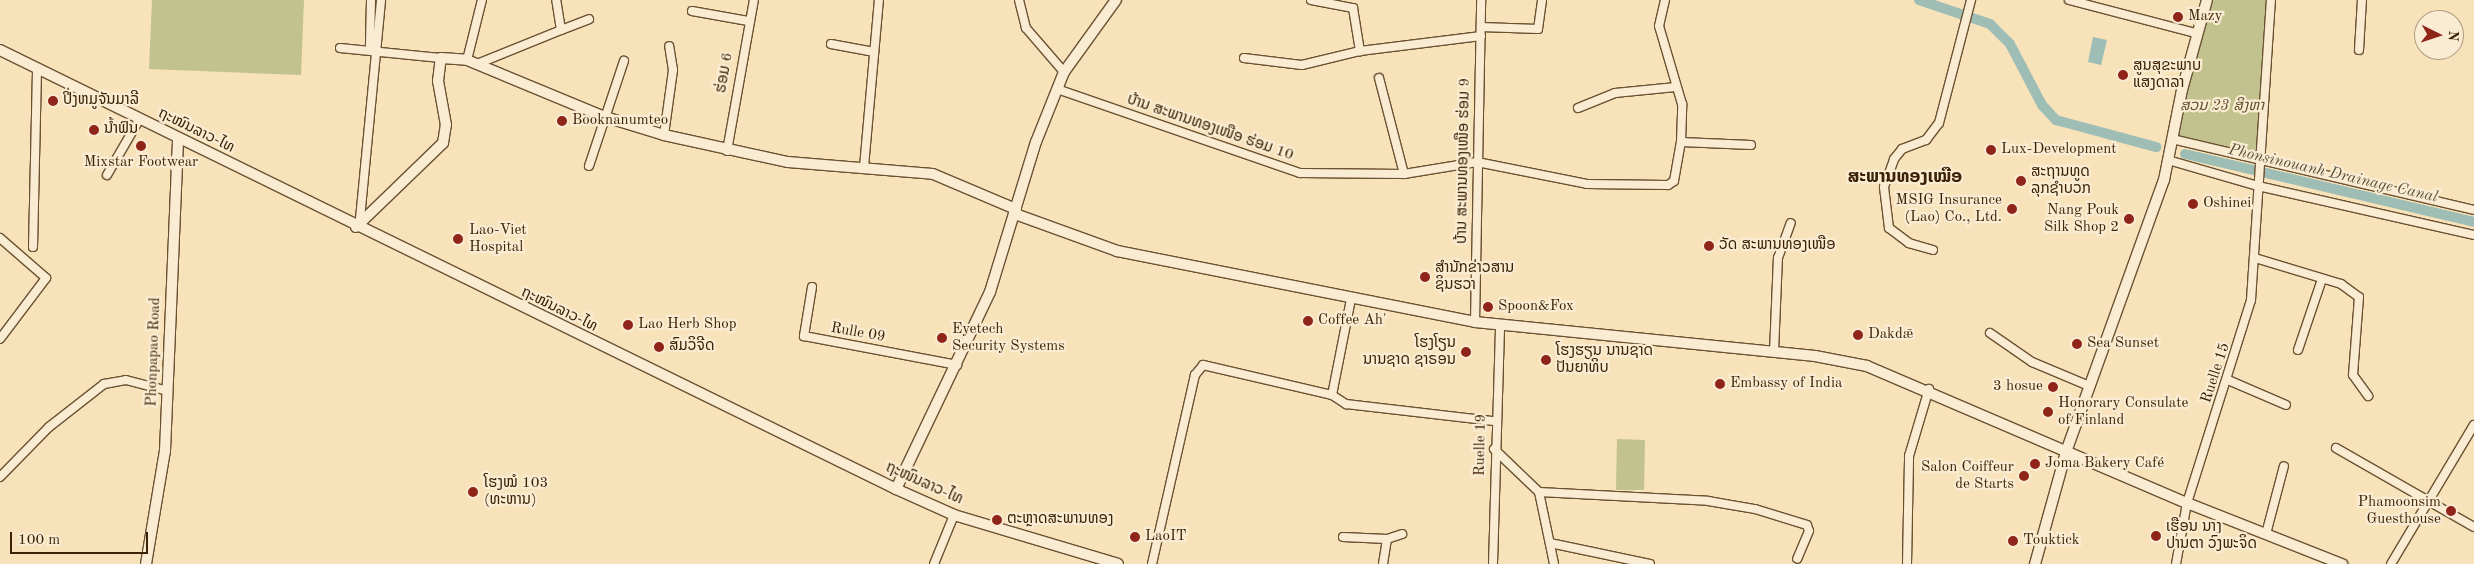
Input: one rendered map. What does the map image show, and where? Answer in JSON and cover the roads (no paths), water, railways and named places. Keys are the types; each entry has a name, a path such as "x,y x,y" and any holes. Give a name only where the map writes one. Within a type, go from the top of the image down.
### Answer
{"street":[{"path":"371,0 370,46 377,52"},
{"path":"358,223 382,0"},
{"path":"472,62 482,0"},
{"path":"556,0 561,30"},
{"name":"ຮ່ອມ 6","path":"727,151 748,21 754,0"},
{"path":"864,167 879,0"},
{"path":"1019,0 1026,28 1064,72"},
{"path":"896,489 957,365 990,292 1056,89 1064,72 1116,0"},
{"path":"1311,0 1353,8 1360,51"},
{"name":"ບ້ານ ສະພານທອງເໜືອ ຮ່ອມ 9","path":"1474,322 1481,0"},
{"path":"1481,27 1538,29 1542,0"},
{"path":"1477,162 1587,184 1668,185 1674,181 1681,142 1682,104 1659,26 1665,0"},
{"path":"2069,0 2196,34"},
{"path":"2035,564 2067,449 2168,160 2196,34 2207,0"},
{"name":"Ruelle 15","path":"2176,564 2187,503 2228,380 2250,300 2255,258 2271,0"},
{"path":"2359,50 2362,0"},
{"path":"1933,250 1909,243 1889,228 1884,187 1894,159 1902,149 1926,140 1938,123 1971,4"},
{"path":"692,11 748,21"},
{"path":"472,62 589,19"},
{"path":"1244,58 1302,65 1360,51 1481,36"},
{"path":"831,44 874,52"},
{"path":"664,135 673,70 670,46"},
{"path":"340,48 472,62 602,116 664,135 727,151 788,162 864,167 954,180 1016,212 1117,251 1352,299 1500,326 1774,352 1867,366 1929,389 2187,503 2342,564"},
{"name":"ຖະໜົນລາວ-ໄທ","path":"0,50 178,139 358,223 896,489 954,515 1118,564"},
{"path":"358,223 443,143 446,125 438,81 441,58"},
{"path":"589,166 602,116 624,61"},
{"path":"33,247 37,68"},
{"path":"1378,78 1404,174"},
{"path":"1578,108 1615,93 1676,86"},
{"name":"ບ້ານ ສະພານທອງເໜືອ ຮ່ອມ 10","path":"1056,89 1278,168 1300,173 1404,174 1477,162"},
{"path":"107,175 139,120"},
{"path":"2173,135 2261,161 2474,210"},
{"name":"Phonpapao Road","path":"146,564 165,451 178,139"},
{"path":"1681,142 1751,145"},
{"path":"2168,160 2258,186 2474,235"},
{"path":"1774,352 1778,258 1791,223"},
{"path":"0,238 46,278 0,339"},
{"path":"2255,258 2322,278 2359,297 2353,375 2368,396"},
{"path":"2298,350 2322,278"},
{"name":"Rulle 09","path":"812,287 804,336 957,365"},
{"path":"1332,395 1352,299"},
{"name":"Ruelle 19","path":"1493,564 1494,421 1500,326"},
{"path":"1990,333 2032,362 2089,386"},
{"path":"1152,564 1199,368 1208,364 1332,395 1346,404 1494,421"},
{"path":"0,477 49,427 104,384 126,380 168,391"},
{"path":"2228,380 2286,405"},
{"path":"1907,564 1909,456 1929,389"},
{"path":"2392,564 2474,425"},
{"path":"2336,448 2427,502 2474,526"},
{"path":"1494,449 1539,492 1554,564"},
{"path":"2266,534 2284,466"},
{"path":"1539,492 1708,501 1755,508 1807,525 1809,530 1797,560"},
{"path":"934,564 954,515"},
{"path":"1343,536 1387,539 1402,534"},
{"path":"1382,564 1387,539"},
{"path":"1550,543 1650,564"}],"water":[{"path":"2093,37 2107,40 2101,65 2088,62"}],"waterway":[{"name":"Phonsinouanh Drainage Canal","path":"1919,0 1990,24 2010,44 2042,105 2056,120 2156,147"},
{"name":"Phonsinouanh Drainage Canal","path":"2185,154 2474,222"}],"place":[{"name":"Mazy","path":"2178,17"},
{"name":"ສູນສຸຂະພາບ ແສງດາລາ","path":"2123,75"},
{"name":"ປີ່ງຫມູຈັນມາລີ","path":"53,101"},
{"name":"Booknanumteo","path":"562,121"},
{"name":"ນ້ຳຟົນ","path":"94,130"},
{"name":"Mixstar Footwear","path":"141,146"},
{"name":"Lux-Development","path":"1991,150"},
{"name":"ສະຖານທູດ ລຸກຊຳບວກ","path":"2021,181"},
{"name":"Oshinei","path":"2193,204"},
{"name":"MSIG Insurance (Lao) Co., Ltd.","path":"2012,209"},
{"name":"Nang Pouk Silk Shop 2","path":"2129,219"},
{"name":"Lao-Viet Hospital","path":"458,239"},
{"name":"ວັດ ສະພານທອງເໜືອ","path":"1709,246"},
{"name":"ສຳນັກຂ່າວສານ ຊິນຮວາ","path":"1425,277"},
{"name":"Spoon&Fox","path":"1488,307"},
{"name":"Coffee Ah'","path":"1308,321"},
{"name":"Lao Herb Shop","path":"628,325"},
{"name":"Dakdǣ","path":"1858,335"},
{"name":"Eyetech Security Systems","path":"942,338"},
{"name":"Sea Sunset","path":"2077,344"},
{"name":"ສົມວິຈີດ","path":"659,347"},
{"name":"ໂຮງໂຽນ ນານຊາດ ຊາຣອນ","path":"1466,352"},
{"name":"ໂຮງຮຽນ ນານຊາດ ປັນຍາທິບ","path":"1546,360"},
{"name":"Embassy of India","path":"1720,384"},
{"name":"3 hosue","path":"2053,387"},
{"name":"Honorary Consulate of Finland","path":"2048,412"},
{"name":"Joma Bakery Café","path":"2035,464"},
{"name":"Salon Coiffeur de Starts","path":"2024,476"},
{"name":"ໂຮງໝໍ 103 (ທະຫານ)","path":"473,492"},
{"name":"Phamoonsim Guesthouse","path":"2451,511"},
{"name":"ຕະຫຼາດສະພານທອງ","path":"997,520"},
{"name":"ເຮືອນ ນາງ ປານຕາ ວົງພະຈິດ","path":"2156,536"},
{"name":"LaoIT","path":"1135,537"},
{"name":"Touktick","path":"2013,541"}],"district":[{"name":"ສະພານທອງເໝືອ","path":"1905,177"}],"park label":[{"name":"ສວນ 23 ສິງຫາ","path":"2222,107"}]}
